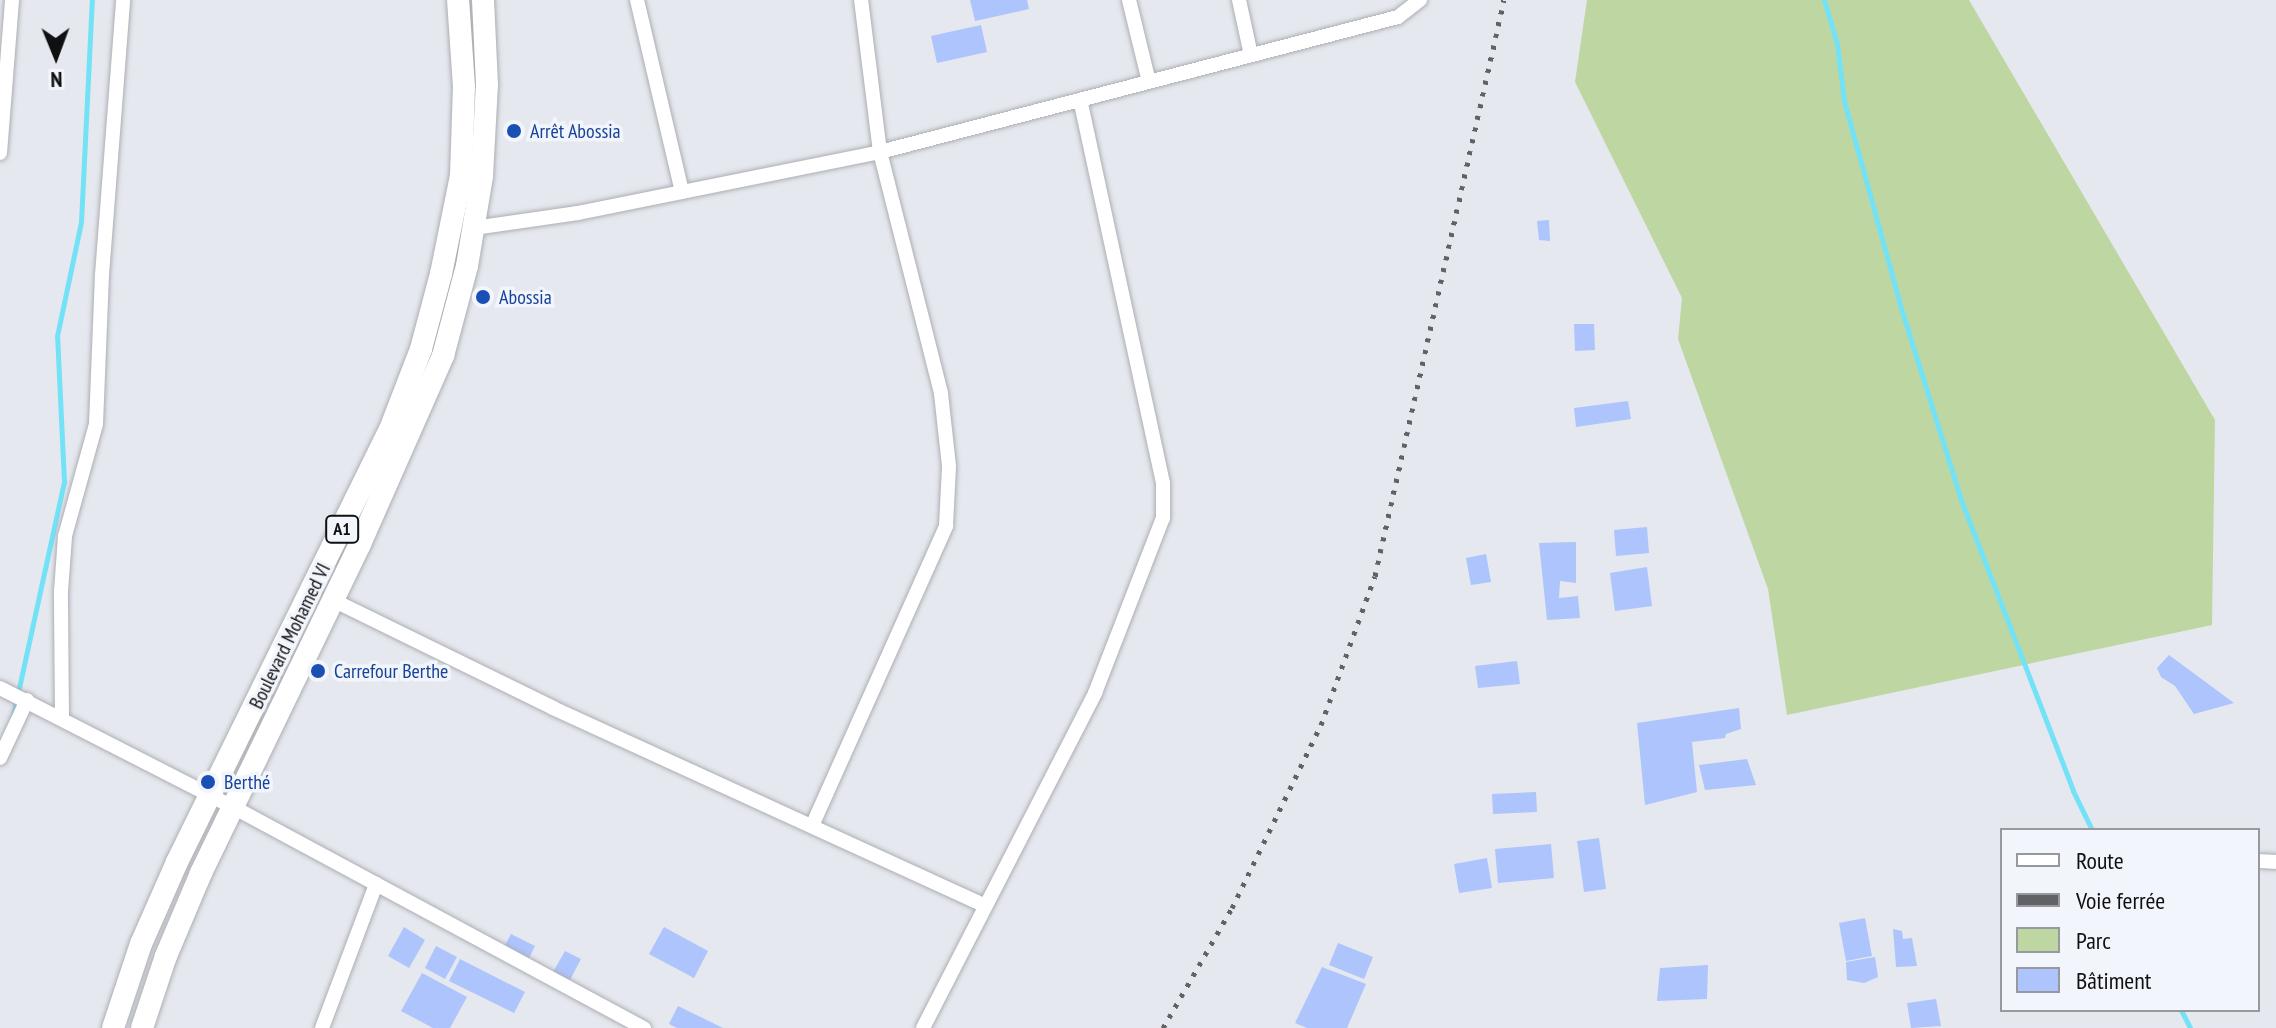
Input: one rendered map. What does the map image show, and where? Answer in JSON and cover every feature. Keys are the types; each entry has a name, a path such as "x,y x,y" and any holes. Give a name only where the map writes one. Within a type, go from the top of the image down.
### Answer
{"main road":[{"name":"Boulevard Mohamed VI","path":"113,1028 141,944 177,862 389,432 421,349 441,274 461,176 464,87 458,0"},
{"name":"Boulevard Mohamed VI","path":"142,1028 166,956 233,807 409,439 443,356 474,228 482,176 487,85 483,0"}],"street":[{"path":"0,153 12,0"},
{"path":"62,718 61,591 65,536 96,424 102,275 123,0"},
{"path":"637,0 682,192"},
{"path":"812,826 946,526 949,466 941,393 880,152 861,0"},
{"path":"1129,0 1149,82"},
{"path":"1239,0 1251,55"},
{"path":"474,228 578,213 880,152 1398,17 1420,0"},
{"path":"923,1028 1095,693 1163,518 1165,502 1080,100"},
{"path":"333,600 553,708 984,905"},
{"path":"0,688 233,807 644,1028"},
{"path":"0,758 27,700"},
{"path":"322,1028 376,884"}],"green space":[{"path":"1587,0 1969,0 2215,420 2212,625 1787,715 1768,589 1678,339 1682,298 1575,82"}],"building":[{"path":"970,0 1027,0 1029,9 975,21"},
{"path":"981,25 987,52 937,63 931,36"},
{"path":"1549,220 1550,241 1539,240 1537,221"},
{"path":"1574,324 1594,324 1595,350 1575,351"},
{"path":"1628,401 1631,419 1576,427 1574,408"},
{"path":"1647,527 1649,553 1616,556 1614,530"},
{"path":"1576,542 1576,583 1560,581 1559,598 1578,596 1580,618 1547,620 1539,543"},
{"path":"1486,554 1491,582 1471,585 1466,558"},
{"path":"1647,567 1652,606 1615,611 1610,573"},
{"path":"2169,655 2234,703 2194,714 2175,686 2161,677 2157,668"},
{"path":"1517,661 1520,684 1478,688 1475,666"},
{"path":"1739,708 1741,729 1726,734 1725,738 1692,742 1697,792 1645,805 1637,723"},
{"path":"1747,759 1756,785 1705,790 1699,765"},
{"path":"1536,792 1537,812 1493,814 1492,794"},
{"path":"1599,838 1606,889 1584,892 1577,841"},
{"path":"1551,844 1554,878 1498,883 1495,849"},
{"path":"1487,858 1492,888 1459,893 1454,864"},
{"path":"1865,918 1872,956 1846,961 1839,923"},
{"path":"404,927 425,940 409,968 388,956"},
{"path":"664,927 708,951 694,978 649,954"},
{"path":"1893,929 1902,931 1903,939 1912,938 1917,966 1896,967"},
{"path":"511,934 535,946 529,958 505,945"},
{"path":"1338,943 1373,957 1364,979 1329,965"},
{"path":"436,946 457,957 445,979 425,968"},
{"path":"565,951 581,959 570,980 553,972"},
{"path":"1875,957 1878,977 1864,983 1847,980 1846,962"},
{"path":"460,959 525,992 514,1013 449,981"},
{"path":"1708,965 1707,999 1657,1001 1660,968"},
{"path":"1322,967 1366,984 1347,1028 1307,1028 1295,1023"},
{"path":"422,973 467,997 450,1028 433,1028 401,1011"},
{"path":"1936,999 1941,1026 1911,1028 1907,1003"},
{"path":"678,1006 723,1028 677,1028 669,1024"}],"waterway":[{"path":"12,720 64,482 57,336 81,222 92,0"},
{"path":"1824,0 1837,44 1844,101 1900,305 1961,500 2073,791 2091,828"},
{"path":"2182,1012 2190,1028"}],"railway":[{"path":"1163,1028 1232,908 1321,725 1375,576 1504,0"}],"place":[{"name":"Arrêt Abossia","path":"514,131"},
{"name":"Abossia","path":"483,297"},
{"name":"Carrefour Berthe","path":"318,671"},
{"name":"Berthé","path":"208,782"}]}
